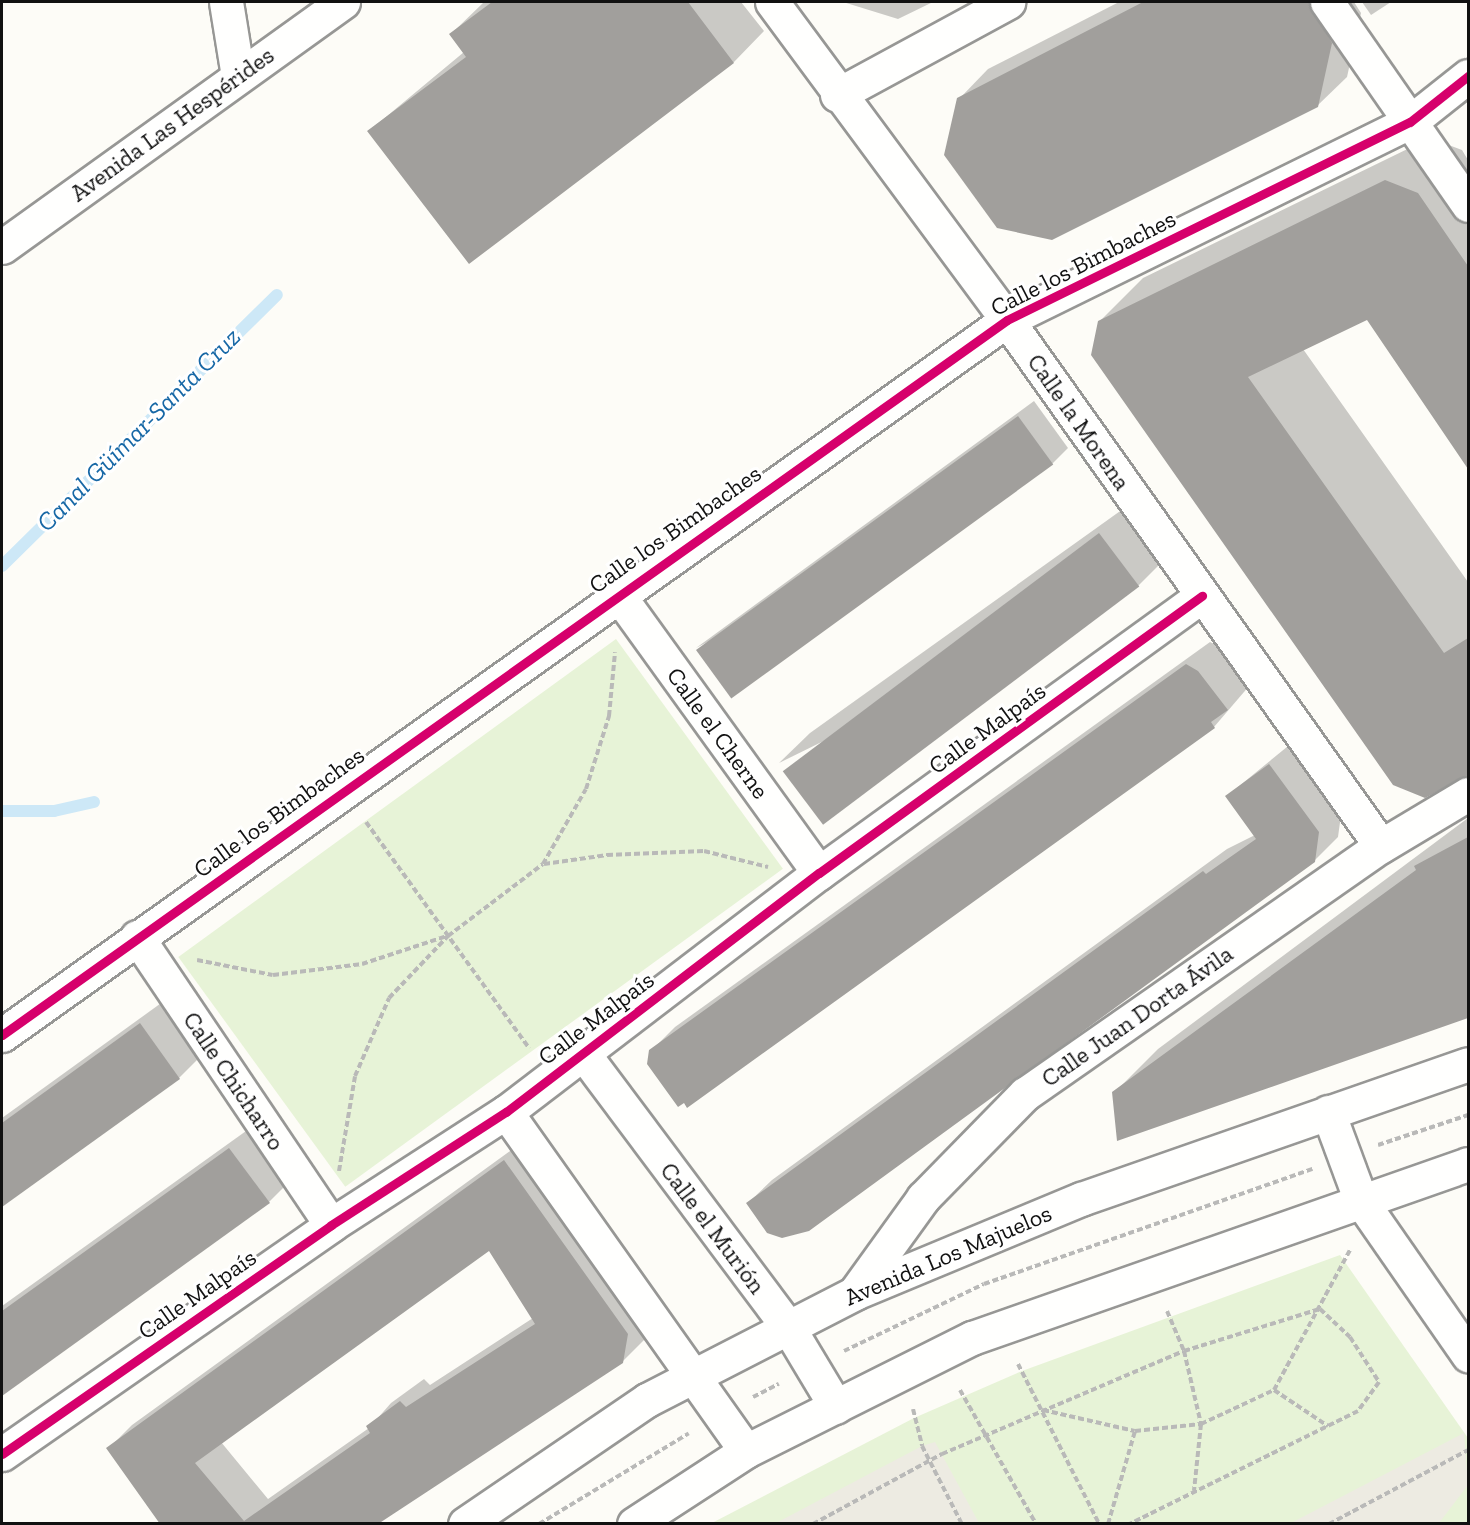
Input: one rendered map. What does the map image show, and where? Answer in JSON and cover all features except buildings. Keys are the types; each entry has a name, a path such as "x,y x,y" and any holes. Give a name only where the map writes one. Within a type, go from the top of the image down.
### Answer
{"street":[{"path":"226,2 238,76"},
{"name":"Avenida Las Hespérides","path":"2,247 343,2"},
{"name":"Calle la Morena","path":"772,2 837,95 1007,320 1381,846"},
{"path":"837,95 1008,2"},
{"path":"1327,2 1468,205"},
{"name":"Calle los Bimbaches","path":"2,1035 617,593 1007,320 1410,122 1468,76"},
{"name":"Calle el Cherne","path":"617,593 819,873"},
{"name":"Calle Malpaís","path":"2,1454 331,1225 506,1112 819,873 1203,596"},
{"name":"Calle Juan Dorta Ávila","path":"855,1293 923,1198 1025,1095 1381,846 1468,794"},
{"name":"Calle Chicharro","path":"137,937 331,1225"},
{"name":"Calle el Murión","path":"583,1053 788,1328 836,1407"},
{"name":"Avenida Los Majuelos","path":"465,1524 693,1374 855,1293 1081,1199 1468,1064"},
{"path":"506,1112 746,1451"},
{"path":"1328,1112 1361,1201 1468,1355"},
{"path":"634,1524 746,1451 972,1338 1468,1164"}],"path":[{"path":"337,1183 355,1076 389,998 448,936 543,864 586,789 609,716 616,639"},
{"path":"365,821 529,1048"},
{"path":"543,864 607,855 704,851 781,870"},
{"path":"189,959 273,975 362,964 448,936"},
{"path":"1043,1410 1135,1431 1201,1424 1274,1390 1320,1309 1350,1249"},
{"path":"813,1524 930,1461 990,1437 1043,1410 1184,1351 1320,1309"},
{"path":"1129,1524 1358,1411 1379,1382 1350,1337 1320,1309"},
{"path":"1167,1311 1184,1351 1201,1424 1194,1491"},
{"path":"1018,1364 1099,1524"},
{"path":"960,1390 990,1437 1036,1524"},
{"path":"1274,1390 1328,1426"},
{"path":"913,1408 930,1461 962,1524"},
{"path":"1108,1524 1135,1431"},
{"path":"1329,1524 1468,1450"}],"green space":[{"path":"616,639 783,869 345,1187 178,957"},
{"path":"1340,1255 1468,1438 1468,1523 710,1524 914,1418 1022,1371"}],"shaded area":[{"path":"1464,1433 1468,1485 1439,1523 1291,1523"},
{"path":"935,1442 979,1523 776,1523 922,1446"}],"waterway":[{"name":"Canal Güímar-Santa Cruz","path":"2,566 277,295"},
{"path":"2,811 54,811 94,802"}],"cycle path":[{"path":"2,1035 1007,320 1410,122 1468,76"},
{"path":"2,1454 331,1225 506,1112 819,873 1202,596"}]}
